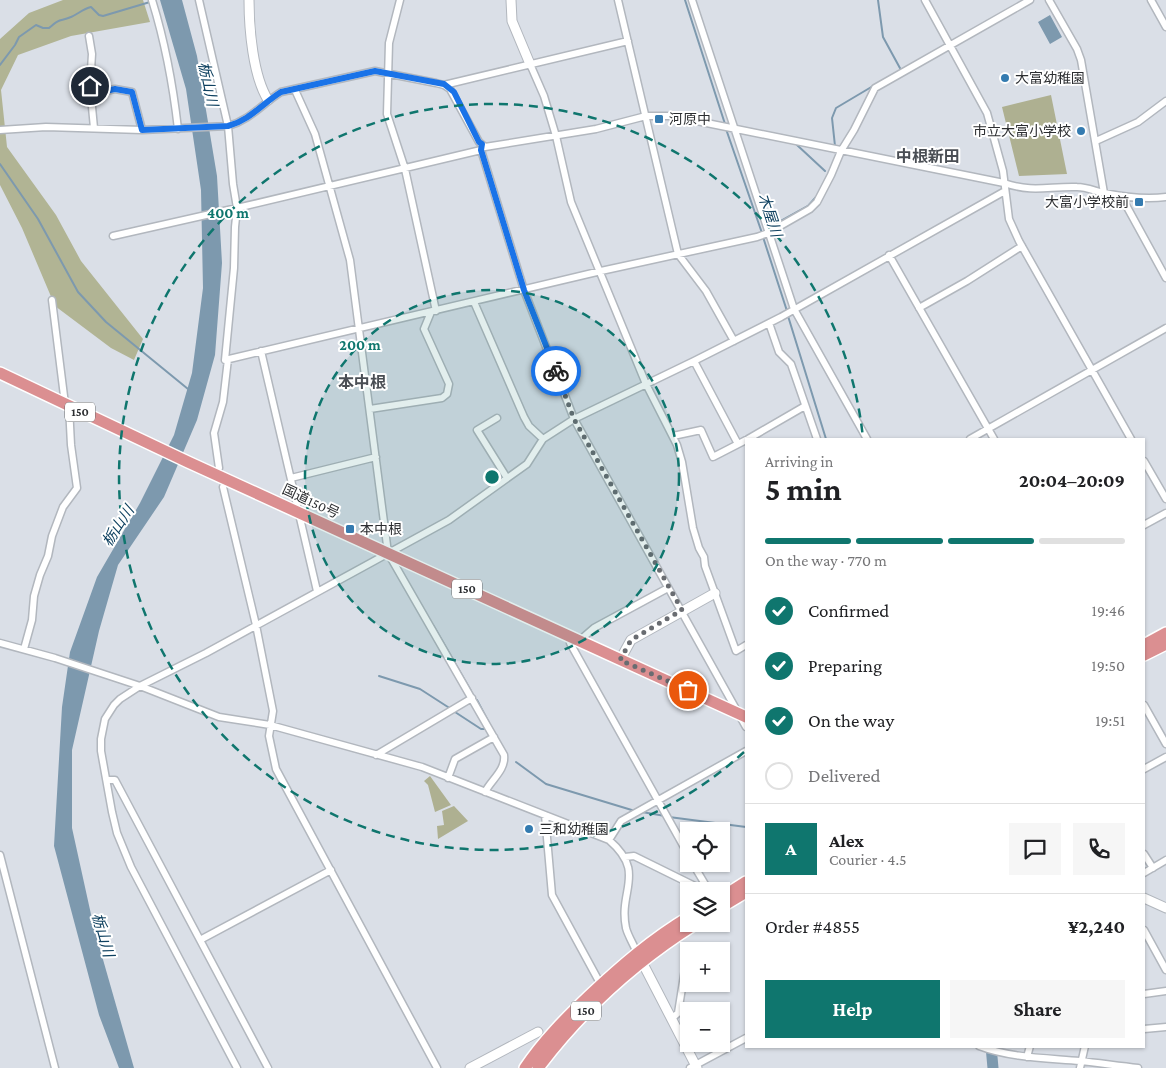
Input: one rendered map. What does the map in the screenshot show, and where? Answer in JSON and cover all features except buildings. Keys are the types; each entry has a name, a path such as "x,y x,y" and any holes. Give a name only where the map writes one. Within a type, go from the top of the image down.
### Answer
{"highway":[{"name":"国道150号","path":"0,373 188,462 742,715"},
{"path":"1145,644 1166,633"},
{"path":"1145,654 1166,644"},
{"path":"730,892 745,883"},
{"path":"730,902 745,893"},
{"name":"150","path":"538,1068 584,1014 640,957 673,926 680,922"},
{"name":"150","path":"525,1068 552,1033 601,985 640,957 683,932"}],"street":[{"path":"152,0 160,28 180,129"},
{"path":"199,0 226,126 235,209 233,278 225,360 768,233 810,209 817,202 831,176 840,151 854,130 875,88 1030,0"},
{"path":"249,0 254,54 262,91 268,100"},
{"path":"370,409 442,398 446,394 449,384 424,329 434,312 404,169 387,114 389,43 400,0"},
{"path":"511,0 512,21 544,96 572,202 601,272 618,320 646,384 673,436 682,462 693,528 736,651 745,646"},
{"path":"618,0 678,254 706,291 734,341"},
{"path":"692,0 794,309 866,438"},
{"path":"925,0 987,113 999,155 1009,220 1130,438"},
{"path":"1050,0 1081,60 1104,193"},
{"path":"1151,0 1166,27"},
{"path":"89,36 92,54 91,94 94,128"},
{"path":"0,130 46,127 142,130 226,126 241,122 281,92 375,71 444,84 628,41"},
{"path":"444,84 454,92 481,147 524,290 574,419 668,588 742,715"},
{"path":"91,94 115,89 132,92 142,130"},
{"path":"295,90 315,134 350,260 388,553 504,755 505,761 502,769 488,786 486,792"},
{"path":"1096,141 1138,122 1166,101"},
{"path":"113,236 404,169 485,146 596,129 646,116 672,116 1021,188 1079,187 1121,196 1151,199 1166,197"},
{"path":"236,1068 125,853 112,812 101,745 105,719 120,699 140,686 450,520 527,464 543,439 574,419 781,317 1005,191"},
{"path":"1121,196 1166,278"},
{"path":"918,308 967,281 1022,246"},
{"path":"889,255 993,438"},
{"path":"24,649 32,620 34,596 48,556 52,536 63,507 77,488 52,300"},
{"path":"474,302 524,417 543,439"},
{"path":"769,323 779,352 791,364 817,438"},
{"path":"972,438 1166,328"},
{"path":"261,351 317,591"},
{"path":"219,468 214,433 223,402 228,359"},
{"path":"694,361 738,444"},
{"path":"749,438 805,406"},
{"path":"497,418 477,430 507,478"},
{"path":"673,436 701,430 713,457 745,440"},
{"path":"291,478 376,457"},
{"path":"1145,463 1166,499"},
{"path":"223,487 256,625 273,711 269,736 276,769 437,1068"},
{"path":"1145,524 1166,513"},
{"path":"668,588 570,643 680,840"},
{"path":"620,660 631,640 715,593"},
{"path":"0,642 140,686 220,717 270,726 422,767 609,840 620,850 628,866 629,880 625,912 626,929 694,1067 745,1039"},
{"path":"376,755 472,698"},
{"path":"1145,707 1166,744"},
{"path":"448,778 454,760 494,737"},
{"path":"609,840 621,821 745,752"},
{"path":"1145,768 1166,757"},
{"path":"106,780 115,780 268,1068"},
{"path":"545,816 552,895 601,985"},
{"path":"0,855 55,1068"},
{"path":"625,857 634,856 687,882"},
{"path":"1145,856 1153,868"},
{"path":"1145,872 1166,860"},
{"path":"200,940 331,870"},
{"path":"1145,898 1166,908"},
{"path":"1145,932 1164,961 1166,970"},
{"path":"671,1019 678,1013 681,992"},
{"path":"1145,994 1166,992"},
{"path":"1145,1029 1166,1027"},
{"path":"470,1068 538,1032"},
{"path":"984,1048 997,1052 1081,1065 1138,1068"},
{"path":"1027,1057 1029,1048"},
{"path":"1081,1065 1085,1048"}],"green space":[{"path":"63,0 143,0 150,22 71,36 18,55 1,90 7,147 56,215 81,261 143,339 134,360 111,348 55,306 22,228 0,185 0,39 29,13"},
{"path":"1051,95 1067,174 1019,176 1002,107"},
{"path":"430,776 451,805 435,812 428,785 424,781"},
{"path":"454,806 468,821 438,839 437,826 444,825 442,811"}],"water":[{"path":"160,0 182,0 197,56 217,176 222,263 215,355 197,420 164,497 118,565 99,631 72,750 72,828 94,928 134,1068 119,1068 99,1015 54,846 62,707 70,652 97,577 140,503 174,435 192,373 203,288 201,190 186,89"},
{"path":"1050,15 1062,37 1050,44 1038,22"}],"waterway":[{"name":"木屋川","path":"685,0 725,124"},
{"path":"878,0 883,37 901,70"},
{"path":"0,65 19,37 36,25 49,28 58,21 91,7 99,15 103,16 150,2"},
{"path":"835,146 832,118 836,108 873,86"},
{"name":"木屋川","path":"726,129 762,233"},
{"path":"797,145 825,171"},
{"path":"0,164 38,219 78,292 106,322 188,389"},
{"path":"770,227 808,206 816,197"},
{"name":"木屋川","path":"763,237 787,311"},
{"name":"木屋川","path":"788,316 826,438"},
{"path":"433,625 471,691"},
{"path":"379,676 420,689 451,709"},
{"path":"477,700 489,723"},
{"path":"455,712 481,729 487,729"},
{"path":"516,762 546,784 635,811"},
{"path":"642,812 665,816"},
{"path":"669,817 745,827"},
{"name":"木屋川","path":"991,1048 993,1068"}],"way so far":[{"path":"556,371 574,419 682,610 631,640 620,660 688,690"}],"place":[{"name":"大富幼稚園","path":"1005,78"},
{"name":"河原中","path":"659,119"},
{"name":"市立大富小学校","path":"1081,131"},
{"name":"大富小学校前","path":"1139,202"},
{"name":"本中根","path":"350,529"},
{"name":"三和幼稚園","path":"529,829"}],"district":[{"name":"中根新田","path":"928,156"},
{"name":"本中根","path":"362,382"}],"route":[{"path":"90,86 91,94 115,89 132,92 142,130 228,126 241,122 281,92 375,71 444,84 454,92 479,142 482,144 481,150 524,290 556,371"}],"water label":[{"name":"栃山川","path":"208,84"},
{"name":"栃山川","path":"118,526"},
{"name":"栃山川","path":"103,935"}]}
